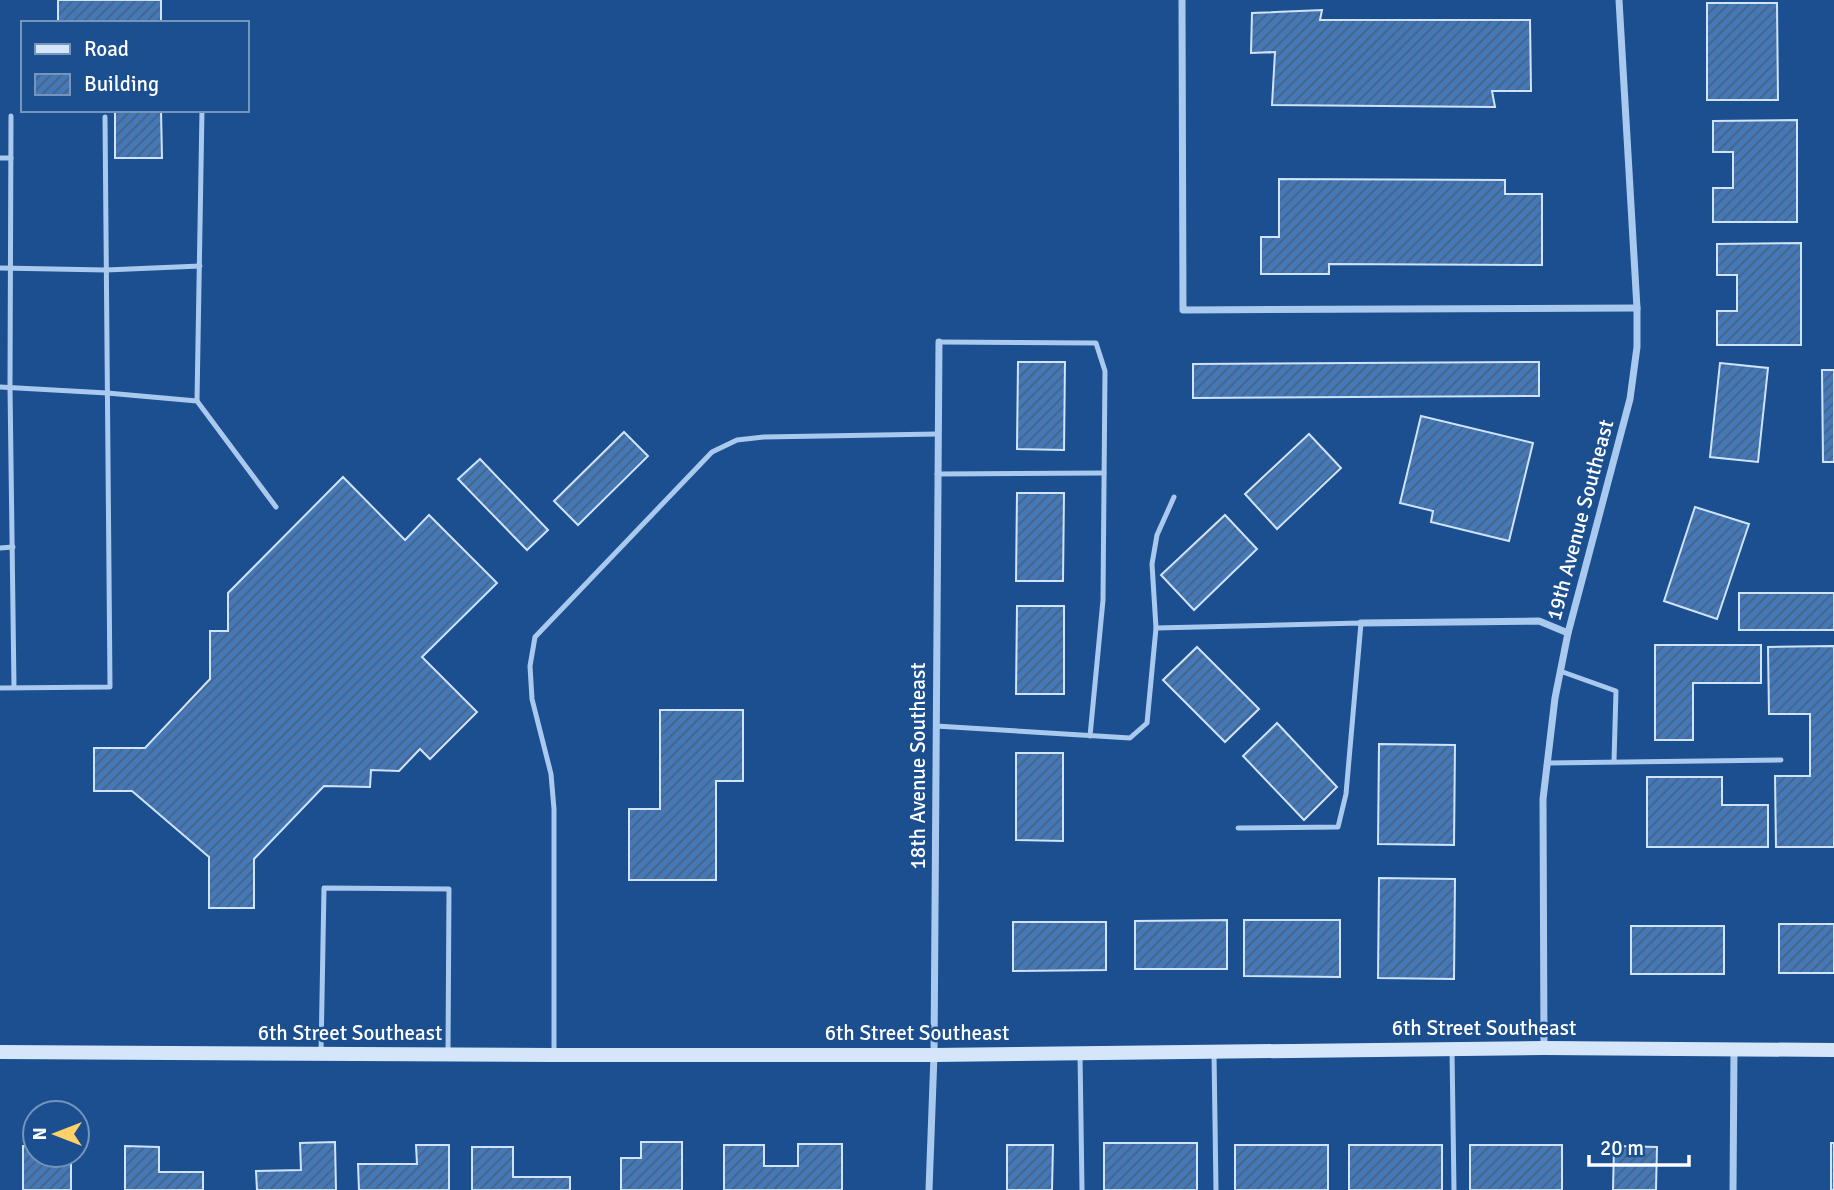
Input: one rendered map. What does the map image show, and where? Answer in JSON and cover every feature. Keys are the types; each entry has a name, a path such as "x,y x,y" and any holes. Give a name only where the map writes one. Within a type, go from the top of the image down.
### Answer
{"street":[{"path":"1182,0 1183,310 1637,308"},
{"name":"19th Avenue Southeast","path":"1544,1048 1543,799 1547,763 1568,633 1630,399 1637,347 1619,0"},
{"name":"18th Avenue Southeast","path":"929,1190 934,1055 939,342"},
{"path":"1361,622 1539,621 1568,633"},
{"name":"6th Street Southeast","path":"0,1052 934,1055 1544,1048 1834,1050"},
{"path":"1733,1190 1734,1051"}],"lane":[{"path":"202,112 197,401 276,507"},
{"path":"11,116 10,387 15,687"},
{"path":"0,688 110,687 105,117"},
{"path":"0,159 11,158"},
{"path":"0,268 106,270 200,266"},
{"path":"939,342 1096,343 1105,371 1103,600 1090,736"},
{"path":"0,387 197,401"},
{"path":"554,1055 554,809 551,774 532,699 530,666 535,636 712,452 737,440 764,436 937,434"},
{"path":"937,474 1104,473"},
{"path":"936,726 1130,738 1147,723 1156,628 1152,564 1157,535 1174,497"},
{"path":"0,548 13,547"},
{"path":"1156,628 1361,622 1346,794 1338,827 1238,828"},
{"path":"1560,671 1616,691 1614,761"},
{"path":"1547,763 1780,760"},
{"path":"321,1053 324,888 449,889 448,1054"},
{"path":"1452,1049 1454,1190"},
{"path":"1214,1052 1216,1190"},
{"path":"1080,1053 1082,1190"}],"building":[{"path":"58,0 161,0 161,21 58,21"},
{"path":"1707,3 1777,3 1778,100 1707,100"},
{"path":"1322,10 1320,20 1530,20 1531,91 1492,91 1495,107 1272,105 1275,52 1251,53 1252,13"},
{"path":"115,112 161,112 162,158 115,158"},
{"path":"1797,120 1797,222 1713,222 1713,188 1733,188 1733,152 1713,152 1713,121"},
{"path":"1279,179 1505,180 1505,194 1542,194 1542,265 1329,264 1329,274 1261,274 1261,237 1279,237"},
{"path":"1801,243 1801,345 1717,345 1717,311 1737,311 1737,275 1717,275 1717,244"},
{"path":"1018,362 1065,362 1064,450 1017,449"},
{"path":"1539,362 1539,396 1193,398 1193,364"},
{"path":"1720,363 1768,368 1758,462 1710,457"},
{"path":"1822,370 1834,370 1834,462 1823,462"},
{"path":"1421,416 1533,443 1509,541 1431,522 1433,511 1400,503"},
{"path":"624,432 648,456 578,525 554,501"},
{"path":"1309,434 1341,468 1277,529 1245,494"},
{"path":"480,459 548,530 527,550 458,479"},
{"path":"343,477 405,540 429,515 497,583 422,657 477,712 430,759 420,749 399,771 371,770 370,787 324,786 254,859 254,908 209,908 209,857 132,791 94,791 94,748 145,748 210,679 210,631 228,631 228,593"},
{"path":"1017,493 1064,493 1063,581 1016,581"},
{"path":"1695,507 1749,524 1717,619 1664,601"},
{"path":"1225,515 1257,549 1194,610 1161,575"},
{"path":"1739,593 1834,593 1834,630 1739,630"},
{"path":"1017,606 1064,606 1064,694 1016,694"},
{"path":"1655,645 1761,645 1761,683 1693,683 1693,740 1655,740"},
{"path":"1834,646 1834,847 1776,847 1775,776 1810,776 1810,714 1769,714 1768,647"},
{"path":"1197,647 1259,709 1225,742 1163,680"},
{"path":"660,710 743,710 743,781 716,781 716,880 629,880 629,809 660,809"},
{"path":"1277,723 1337,787 1304,820 1243,756"},
{"path":"1379,744 1455,745 1454,845 1378,844"},
{"path":"1016,753 1063,753 1063,841 1016,840"},
{"path":"1647,777 1722,777 1722,805 1768,805 1768,847 1647,847"},
{"path":"1379,878 1455,879 1454,979 1378,978"},
{"path":"1227,920 1227,969 1135,969 1135,921"},
{"path":"1244,920 1340,920 1340,977 1244,976"},
{"path":"1013,922 1106,922 1106,970 1013,971"},
{"path":"1779,924 1834,924 1834,973 1779,973"},
{"path":"1631,926 1724,926 1724,974 1631,974"},
{"path":"335,1142 336,1190 257,1190 256,1171 301,1170 300,1143"},
{"path":"641,1142 682,1142 682,1190 621,1190 621,1158 641,1158"},
{"path":"1104,1143 1197,1143 1197,1190 1104,1190"},
{"path":"1831,1143 1834,1143 1834,1190 1831,1190"},
{"path":"798,1144 842,1144 842,1190 724,1190 724,1145 764,1145 764,1166 798,1166"},
{"path":"416,1145 449,1145 449,1190 359,1190 358,1164 417,1164"},
{"path":"1007,1145 1053,1145 1052,1190 1007,1190"},
{"path":"1235,1145 1328,1145 1328,1190 1235,1190"},
{"path":"1349,1145 1442,1145 1442,1190 1349,1190"},
{"path":"1470,1145 1562,1145 1562,1190 1470,1190"},
{"path":"125,1146 159,1147 159,1172 203,1172 203,1190 125,1190"},
{"path":"1614,1146 1657,1147 1656,1190 1613,1190"},
{"path":"472,1147 513,1147 513,1177 570,1177 570,1190 472,1190"},
{"path":"23,1169 71,1169 71,1190 23,1190"}]}
